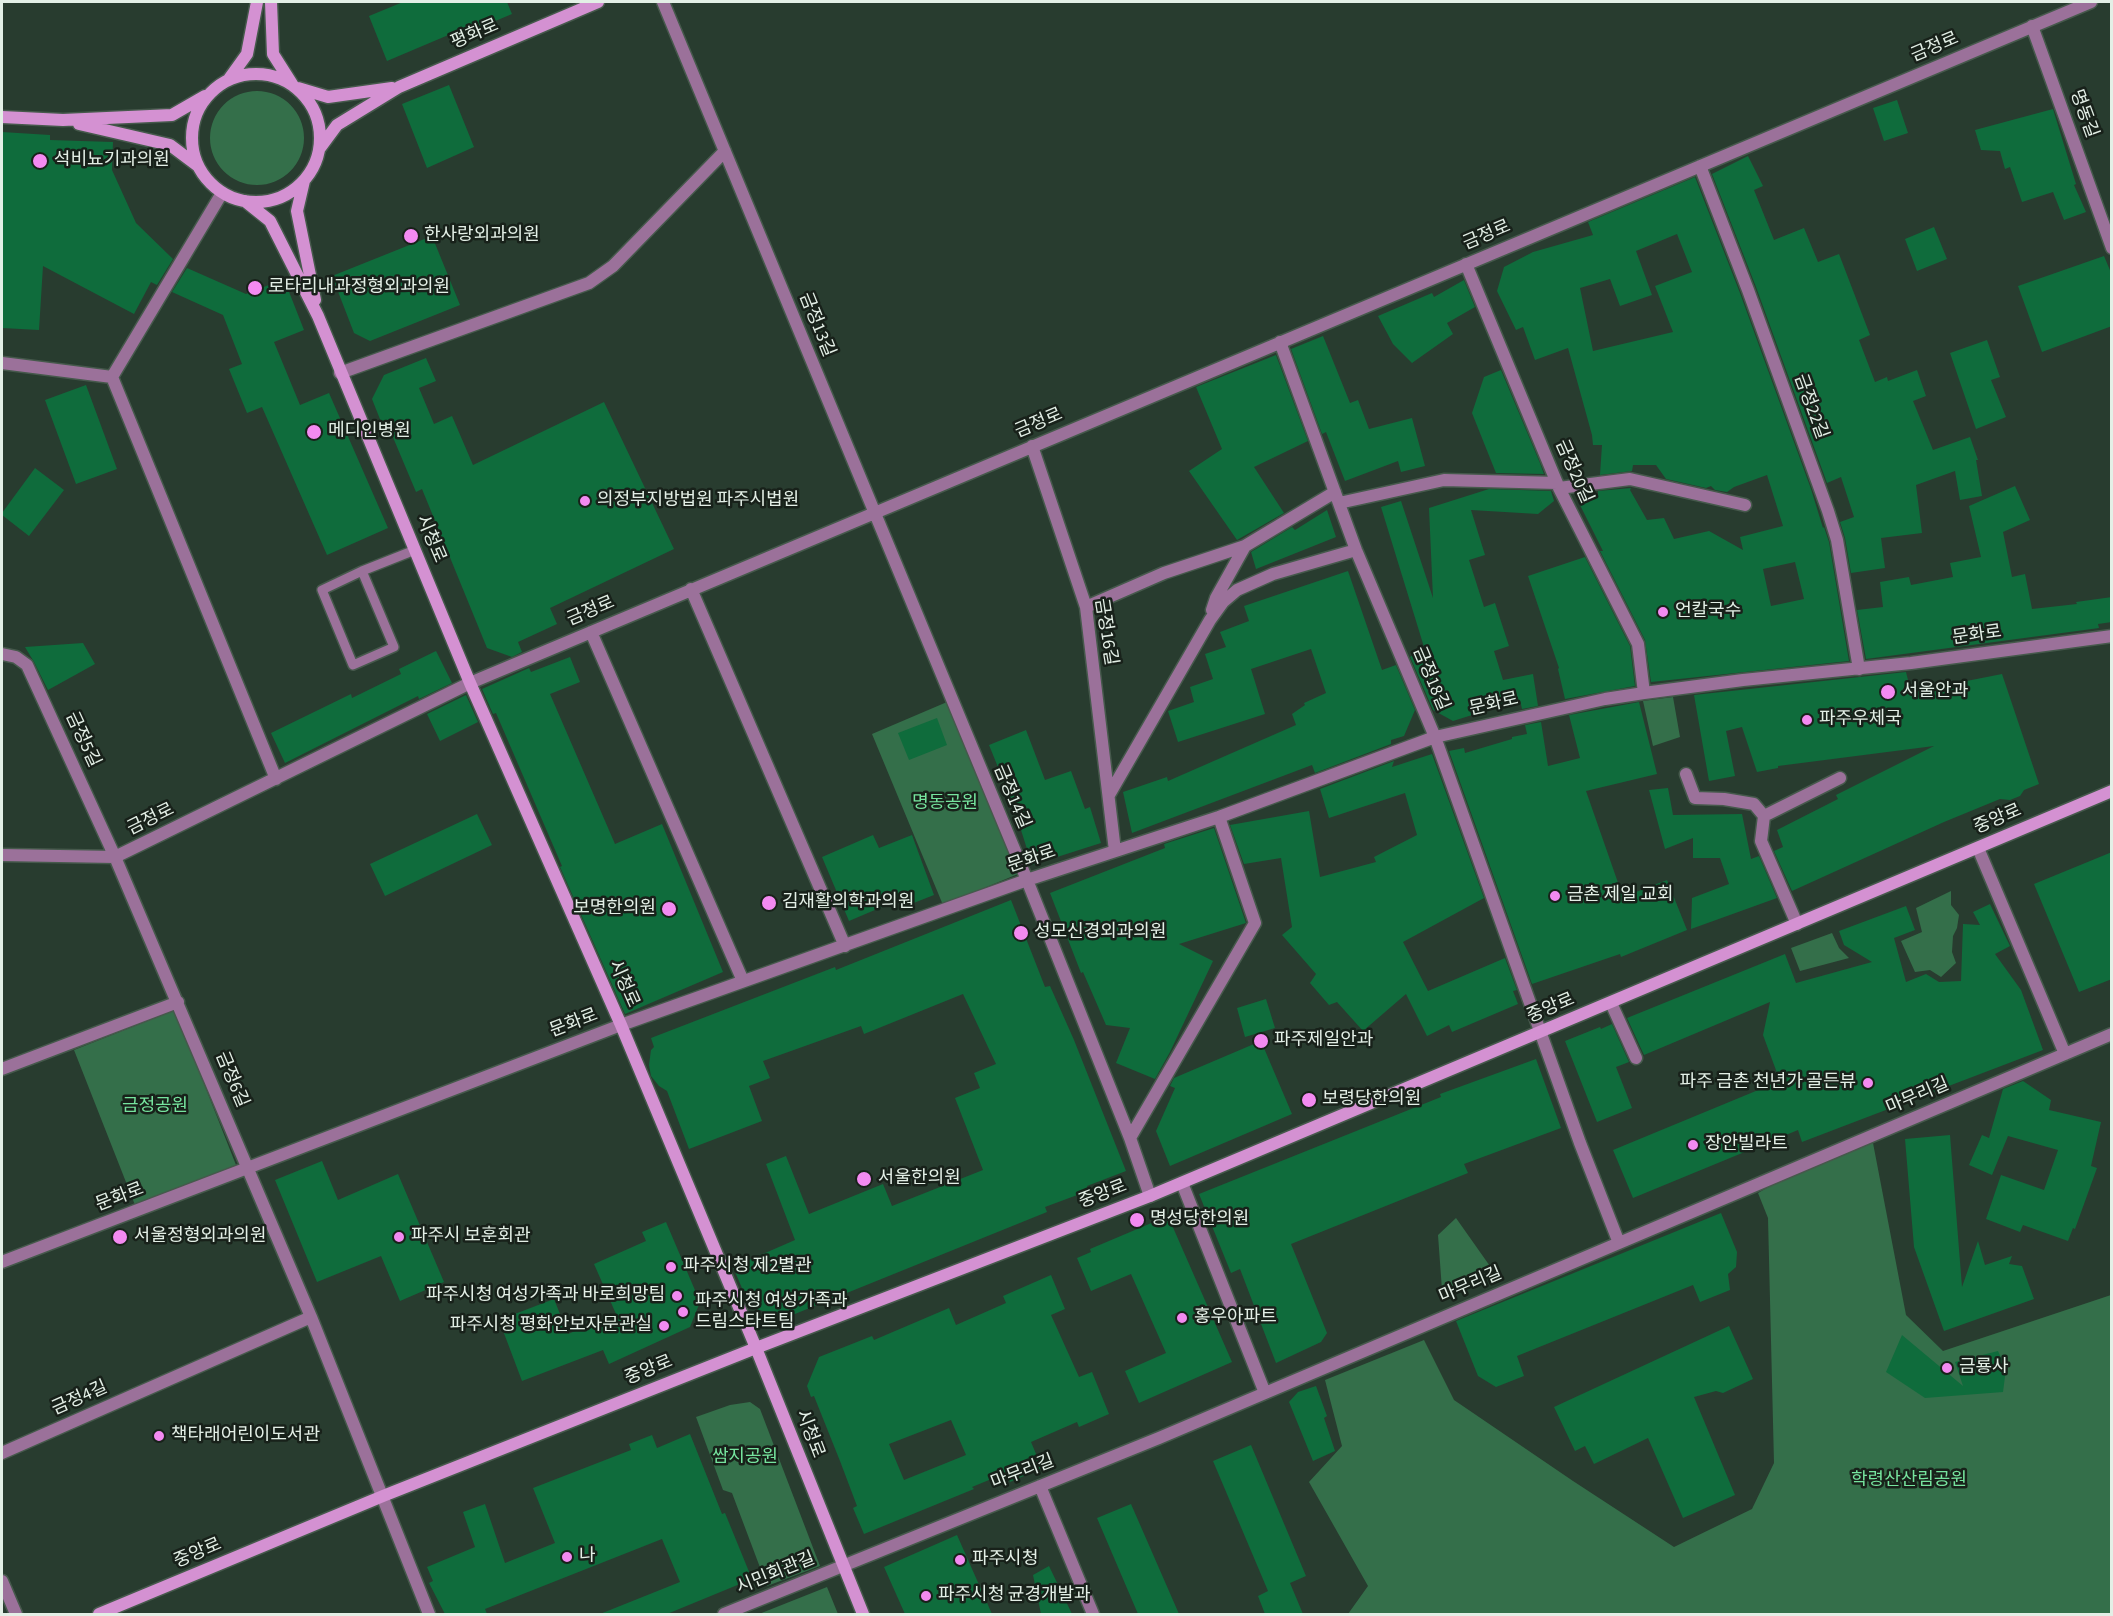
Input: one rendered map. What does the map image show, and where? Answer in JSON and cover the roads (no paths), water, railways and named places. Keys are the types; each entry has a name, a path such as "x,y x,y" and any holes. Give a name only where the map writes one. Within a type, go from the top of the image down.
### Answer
{"street":[{"path":"2,117 63,120 172,115 229,79 247,54 257,2"},
{"path":"207,95 197,111 192,129 192,148 198,166 208,181 222,193 245,201 261,202 278,199 304,181 314,165 320,147 320,131 309,100 295,86 273,54 271,2"},
{"name":"평화로","path":"399,87 598,2"},
{"name":"금정13길","path":"663,2 874,513"},
{"name":"금정로","path":"2,855 115,857 470,682 2091,2"},
{"name":"명동길","path":"2032,26 2107,219 2112,248"},
{"path":"229,79 255,73 281,78 295,86 328,97 399,87"},
{"path":"320,147 337,125 399,87"},
{"path":"63,120 170,145 198,166"},
{"path":"340,373 589,283 613,266 725,151"},
{"name":"금정22길","path":"1700,166 1748,290 1828,511 1837,540 1859,669"},
{"path":"304,181 297,211 318,316"},
{"path":"112,377 222,193"},
{"path":"245,201 270,221 318,316"},
{"name":"금정20길","path":"1466,264 1558,486 1638,644 1644,693"},
{"name":"시청로","path":"318,316 470,682 621,1024 756,1348 863,1614"},
{"name":"금정18길","path":"1280,342 1356,550 1435,737 1540,1034 1619,1243"},
{"path":"2,363 112,377"},
{"path":"112,377 276,779"},
{"name":"금정16길","path":"1032,446 1086,607 1115,851"},
{"path":"1086,607 1164,573 1245,546 1337,497 1444,480 1558,486 1630,479 1745,505"},
{"name":"금정14길","path":"874,513 1027,880 1130,1138 1150,1196"},
{"path":"1210,620 1216,598 1245,546"},
{"path":"1109,795 1210,620 1223,602 1237,590 1273,574 1356,550"},
{"path":"691,590 844,946"},
{"path":"591,632 743,981"},
{"name":"문화로","path":"2,1262 621,1024 1027,880 1220,817 1435,737 1605,699 1644,693 1743,680 1859,669 2112,636"},
{"name":"금정5길","path":"2,654 16,657 27,665 115,857"},
{"path":"1686,774 1695,798 1724,799 1754,804 1764,816 1761,841 1797,924"},
{"path":"1764,816 1840,778"},
{"name":"중앙로","path":"99,1614 383,1496 1182,1183 2112,791"},
{"path":"1130,1138 1255,923 1220,817"},
{"path":"1978,848 2065,1054"},
{"name":"금정6길","path":"115,857 311,1317 429,1614"},
{"path":"2,1070 178,1002"},
{"path":"1611,1003 1636,1058"},
{"name":"마무리길","path":"842,1566 1265,1393 2112,1034"},
{"path":"1182,1183 1265,1393"},
{"name":"금정4길","path":"2,1453 311,1317"},
{"path":"1040,1486 1093,1614"},
{"name":"시민회관길","path":"724,1614 842,1566"},
{"path":"2,1581 16,1614"}],"lane":[{"path":"362,571 394,647 353,665 321,590 362,571 415,550"}],"place":[{"name":"석비뇨기과의원","path":"40,161"},
{"name":"한사랑외과의원","path":"411,236"},
{"name":"로타리내과정형외과의원","path":"255,288"},
{"name":"메디인병원","path":"314,432"},
{"name":"의정부지방법원 파주시법원","path":"585,501"},
{"name":"언칼국수","path":"1663,612"},
{"name":"서울안과","path":"1888,692"},
{"name":"파주우체국","path":"1807,720"},
{"name":"금촌 제일 교회","path":"1555,896"},
{"name":"김재활의학과의원","path":"769,903"},
{"name":"보명한의원","path":"669,909"},
{"name":"성모신경외과의원","path":"1021,933"},
{"name":"파주제일안과","path":"1261,1041"},
{"name":"파주 금촌 천년가 골든뷰","path":"1868,1083"},
{"name":"보령당한의원","path":"1309,1100"},
{"name":"장안빌라트","path":"1693,1145"},
{"name":"서울한의원","path":"864,1179"},
{"name":"명성당한의원","path":"1137,1220"},
{"name":"서울정형외과의원","path":"120,1237"},
{"name":"파주시 보훈회관","path":"399,1237"},
{"name":"파주시청 제2별관","path":"671,1267"},
{"name":"파주시청 여성가족과 바로희망팀","path":"677,1296"},
{"name":"파주시청 여성가족과 드림스타트팀","path":"683,1312"},
{"name":"홍우아파트","path":"1182,1318"},
{"name":"파주시청 평화안보자문관실","path":"664,1326"},
{"name":"금룡사","path":"1947,1368"},
{"name":"책타래어린이도서관","path":"159,1436"},
{"name":"나","path":"567,1557"},
{"name":"파주시청","path":"960,1560"},
{"name":"파주시청 균경개발과","path":"926,1596"}],"park label":[{"name":"명동공원","path":"945,804"},
{"name":"금정공원","path":"155,1107"},
{"name":"쌈지공원","path":"745,1458"},
{"name":"학령산산림공원","path":"1909,1481"}]}
